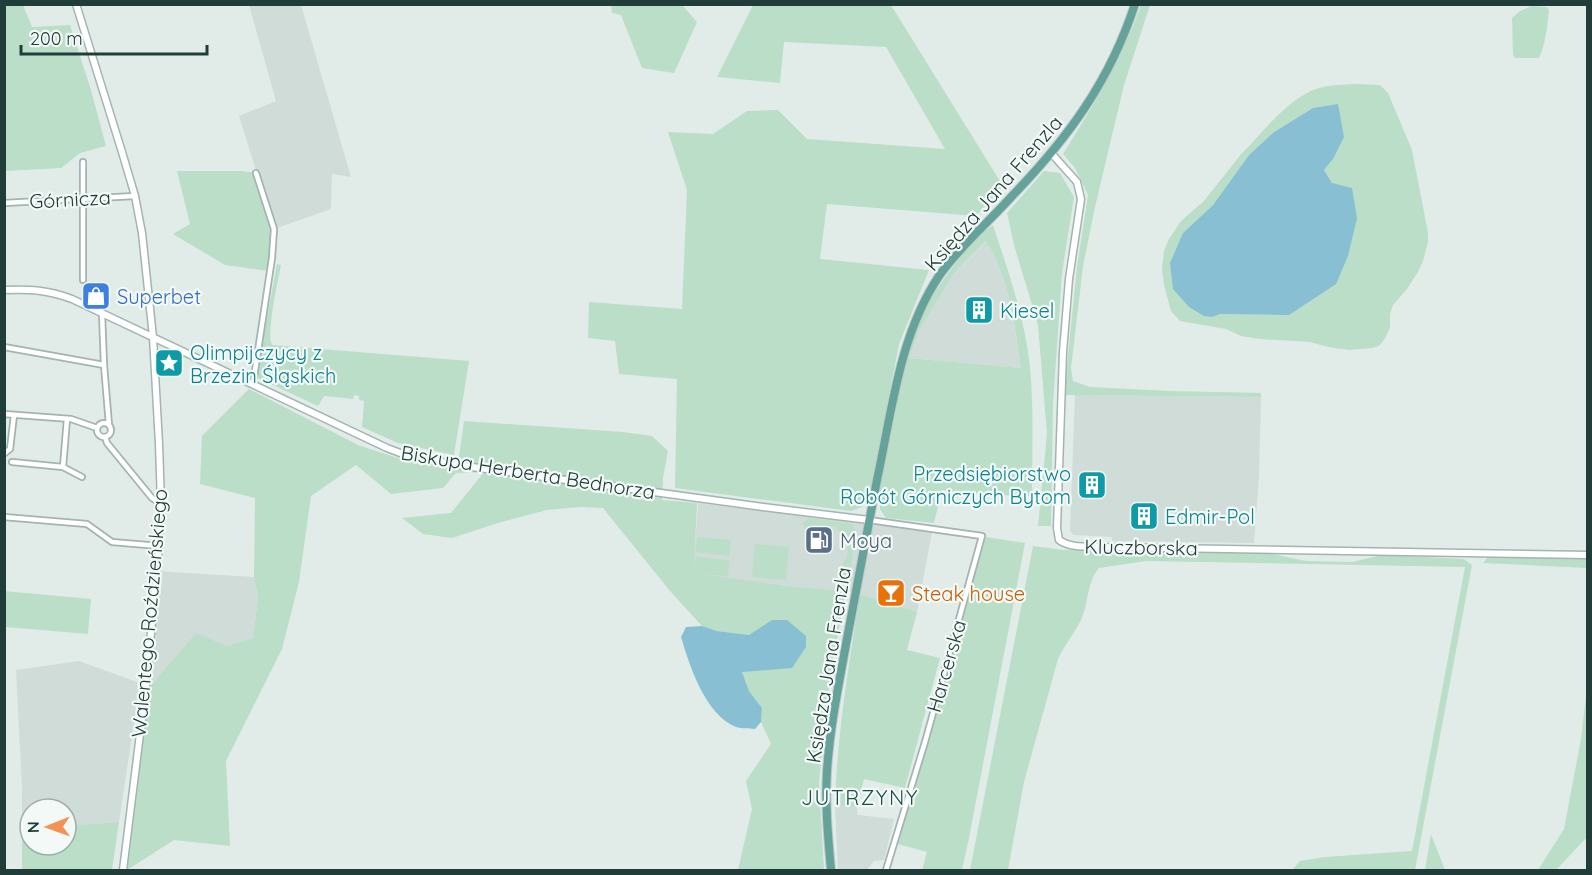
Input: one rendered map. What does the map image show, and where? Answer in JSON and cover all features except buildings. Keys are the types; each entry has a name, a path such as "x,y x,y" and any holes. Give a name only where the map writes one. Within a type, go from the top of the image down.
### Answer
{"main road":[{"name":"Księdza Jana Frenzla","path":"831,870 826,814 831,724 903,355 915,319 939,276 960,250 1052,154 1078,120 1104,77 1135,4"}],"street":[{"name":"Walentego Roździeńskiego","path":"76,4 135,196 142,233 153,337 159,444 161,504 159,546 146,686 123,870"},
{"name":"Kluczborska","path":"1052,154 1077,182 1081,199 1069,279 1063,352 1057,528 1059,540 1074,546 1104,547 1587,555"},
{"path":"83,162 83,280"},
{"path":"253,384 272,258 274,228 256,173"},
{"name":"Górnicza","path":"4,203 135,196"},
{"name":"Biskupa Herberta Bednorza","path":"4,290 43,290 58,294 408,456 869,520"},
{"path":"102,314 104,365 111,429 105,437"},
{"path":"4,347 104,365"},
{"path":"4,414 67,419 97,428"},
{"path":"5,453 10,449 14,415"},
{"path":"63,467 67,419"},
{"path":"97,428 101,423 109,425"},
{"path":"97,428 99,435 105,437"},
{"path":"105,437 107,443 152,498 161,504"},
{"path":"12,462 63,467 82,477"},
{"path":"4,517 87,524 112,542 159,546"},
{"name":"Harcerska","path":"869,520 982,536 925,742 886,870"}],"shaded area":[{"path":"249,5 301,5 351,177 332,174 331,209 274,229 239,116 276,101"},
{"path":"987,241 999,264 1009,293 1021,368 909,358 920,329 955,272"},
{"path":"1075,395 1261,397 1259,477 1254,543 1112,541 1112,537 1074,535 1070,531"},
{"path":"698,503 932,532 917,612 846,591 693,574"},
{"path":"156,571 254,577 258,597 253,638 226,646 146,686"},
{"path":"79,661 140,683 119,822 78,825 78,797 22,797 16,670"},
{"path":"835,805 857,807 858,815 894,819 884,860 874,861 867,870 838,870"}],"green space":[{"path":"5,4 23,5 32,27 70,25 106,146 80,153 61,168 5,171"},
{"path":"611,5 682,5 697,22 674,73 642,68 621,15 612,13"},
{"path":"753,5 891,5 1003,186 976,216 827,204 820,259 929,270 899,344 869,498 862,507 851,511 675,488 677,379 619,374 615,341 588,338 589,302 682,309 687,190 668,132 713,134 747,111 778,110 807,139 945,149 886,47 784,42 780,83 717,77"},
{"path":"1141,5 1150,5 1124,85 1083,266 1071,368 1073,381 1090,387 1261,393 1261,397 1064,395 1077,267 1088,195 1075,168 1063,154 1116,63"},
{"path":"1531,6 1547,7 1549,10 1543,46 1539,58 1515,58 1512,18"},
{"path":"1353,84 1380,85 1388,93 1412,150 1428,233 1423,261 1407,289 1393,305 1390,314 1390,328 1384,340 1379,346 1372,348 1349,350 1310,342 1241,336 1226,329 1180,321 1171,311 1162,269 1164,251 1181,221 1204,201 1242,153 1286,108 1309,92 1321,87","holes":["1313,108 1333,159 1324,170 1332,183 1289,315 1220,314 1183,233 1213,205 1249,155 1274,132"]},
{"path":"177,171 256,173 274,229 269,271 225,265 173,234 190,224"},
{"path":"1044,171 1060,173 1074,197 1062,273 1053,404 1051,526 1038,526 1047,434 1038,325 1007,213"},
{"path":"993,225 1015,295 1028,349 1032,399 1032,496 942,490 934,523 886,518 880,509 878,499 913,337 929,301 960,258","holes":["986,241 994,256 1010,303 1021,368 909,358 920,329 955,272"]},
{"path":"277,264 281,265 271,319 272,345 469,361 454,455 398,443 362,427 364,401 359,400 359,396 354,395 353,399 324,396 318,406 258,378 258,366"},
{"path":"249,389 358,445 410,462 456,467 464,421 652,436 668,451 662,500 697,503 694,565 696,557 729,560 728,576 700,574 787,586 846,591 830,677 819,782 824,870 738,870 752,809 746,781 771,744 761,722 762,708 749,691 742,672 749,635 717,631 702,626 670,591 603,508 547,510 452,538 423,534 402,518 451,513 484,472 456,473 443,488 391,494 356,465 311,496 299,582 282,649 226,761 230,846 174,840 127,870 123,870 146,686 153,683 196,633 226,646 253,638 258,597 254,577 255,498 200,484 202,436"},
{"path":"808,518 852,524 857,533 850,570 844,578 837,576 837,570 842,570 844,560 847,559 848,545 841,544 841,532 837,531 837,527 831,526 830,531 807,529 802,524"},
{"path":"697,537 731,540 729,556 696,552"},
{"path":"986,537 1025,543 969,838 962,870 922,870 927,852 898,844"},
{"path":"755,544 789,547 786,580 752,577"},
{"path":"1033,546 1064,550 1268,553 1306,561 1352,562 1382,555 1464,559 1472,565 1415,870 1292,870 1300,861 1325,857 1412,851 1465,567 1146,561 1099,568 1095,574 1083,615 1058,659 1024,782 1008,870 970,870"},
{"path":"1488,557 1587,558 1587,568 1483,563"},
{"path":"4,591 91,599 88,634 5,627"},
{"path":"860,594 917,612 907,650 940,658 905,788 864,779 857,807 835,805 841,725"},
{"path":"1587,687 1587,837 1556,870 1538,870 1564,829 1581,739"},
{"path":"119,822 112,870 22,870 22,857 78,857 78,825"},
{"path":"1431,834 1445,870 1425,870"}],"water":[{"path":"1338,104 1344,137 1333,159 1324,170 1332,183 1352,188 1357,218 1348,256 1336,284 1289,315 1220,314 1212,317 1204,316 1189,307 1173,289 1170,263 1183,233 1213,205 1249,155 1274,132 1313,108"},
{"path":"772,620 787,620 806,636 806,647 792,668 742,672 749,691 762,708 761,722 755,729 736,727 725,721 707,701 694,675 681,637 686,627 702,626 717,631 749,635"}],"place":[{"name":"Superbet","path":"96,296"},
{"name":"Kiesel","path":"979,310"},
{"name":"Olimpijczycy z Brzezin Śląskich","path":"169,363"},
{"name":"Przedsiębiorstwo Robót Górniczych Bytom","path":"1092,485"},
{"name":"Edmir-Pol","path":"1144,516"},
{"name":"Moya","path":"819,540"},
{"name":"Steak house","path":"891,593"}],"district":[{"name":"JUTRZYNY","path":"860,797"}]}
